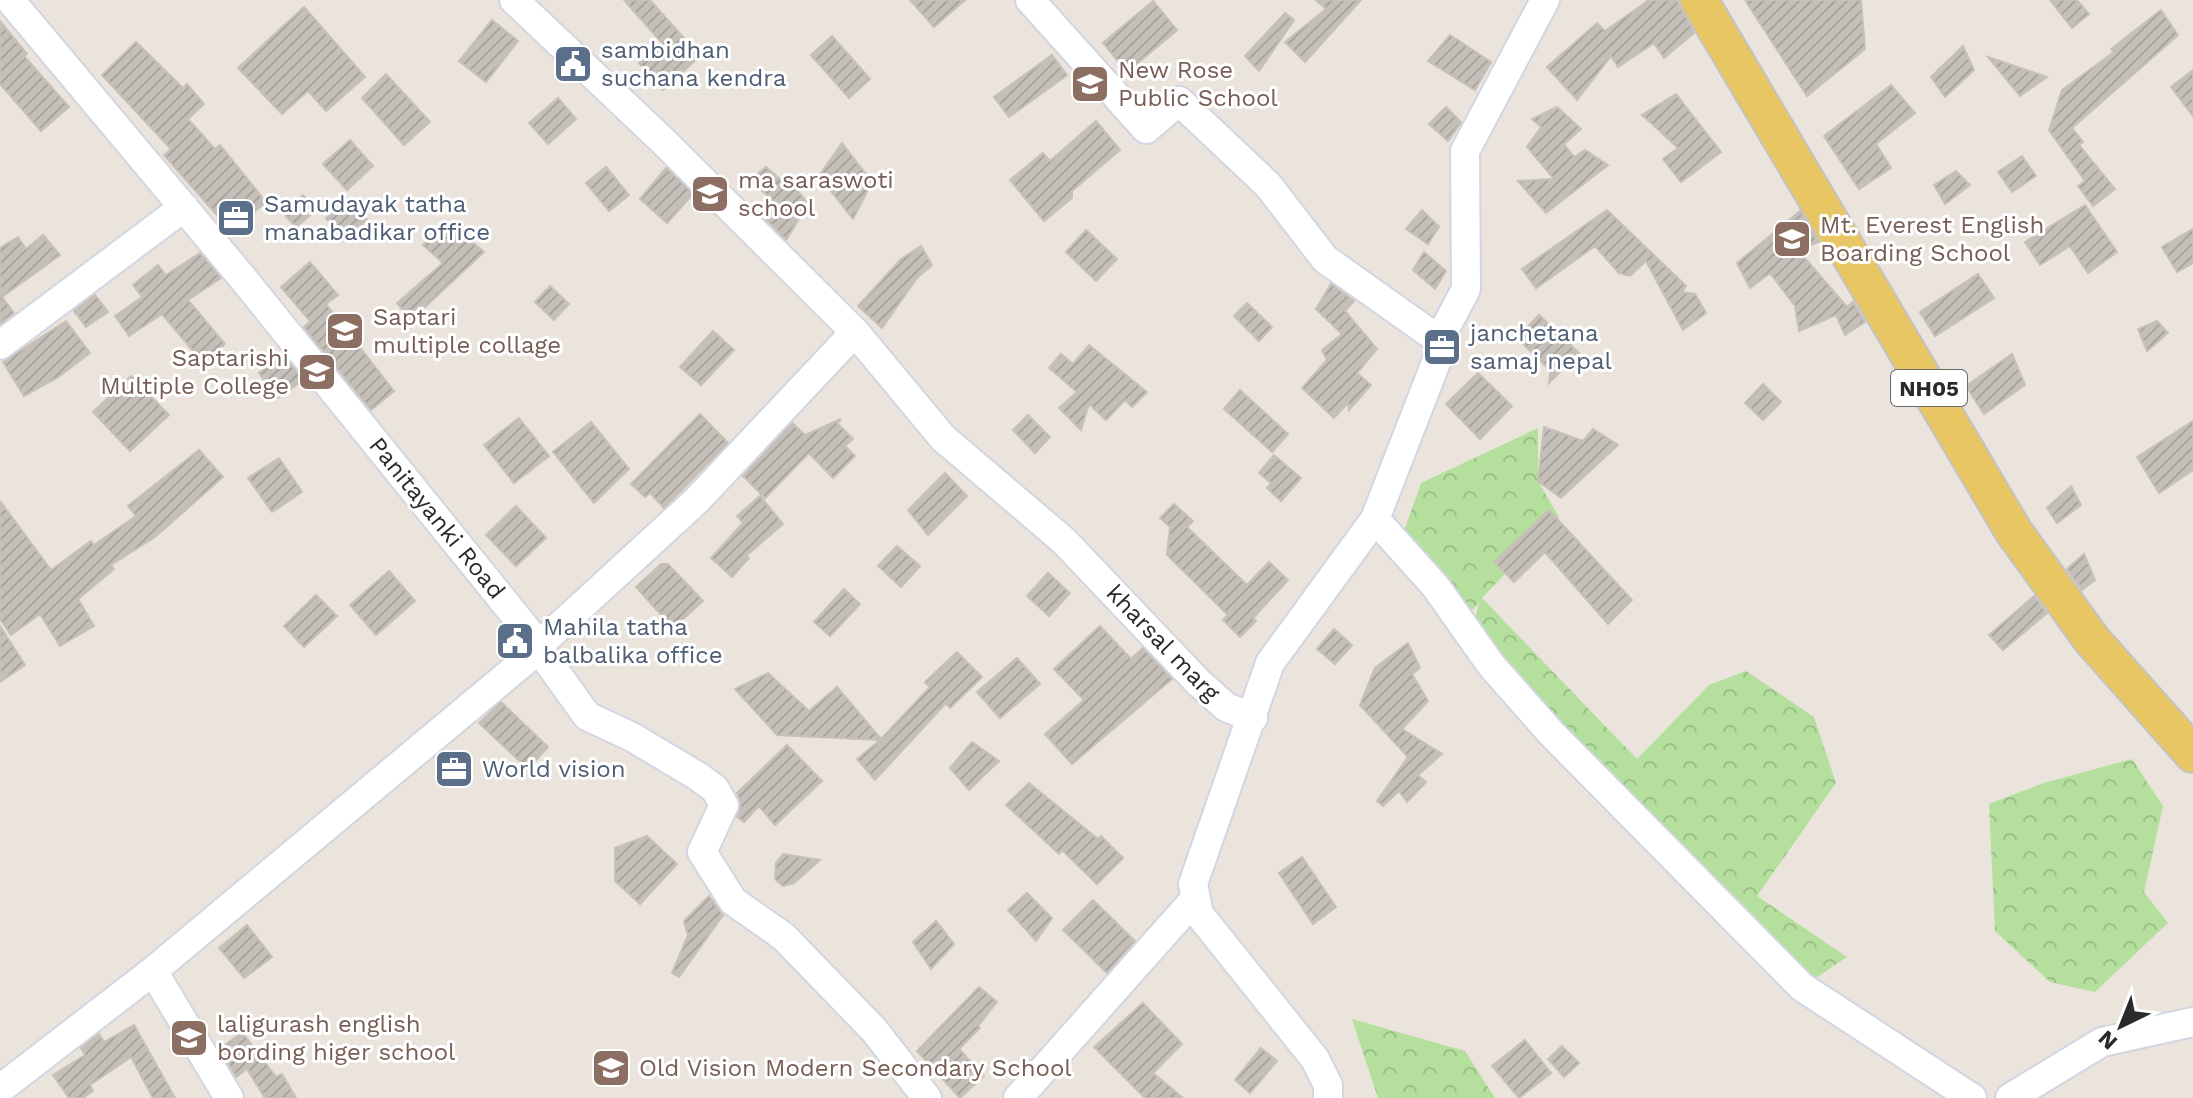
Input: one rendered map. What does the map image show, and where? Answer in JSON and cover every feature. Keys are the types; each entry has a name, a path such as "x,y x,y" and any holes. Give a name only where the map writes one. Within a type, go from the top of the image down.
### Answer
{"main road":[{"name":"NH05","path":"1699,0 2014,532 2092,640 2193,754"}],"street":[{"name":"Panitayanki Road","path":"10,0 184,207 539,647 587,716 632,737 715,789 724,805 702,846 705,861 733,901 784,937 874,1030 927,1098"},
{"name":"kharsal marg","path":"514,0 663,141 855,332 943,438 1064,541 1198,682 1226,707 1253,718 1270,663 1375,519 1442,347 1439,340 1466,289 1465,151 1545,0"},
{"path":"1030,0 1146,129 1179,101 1268,185 1325,259 1439,340"},
{"path":"0,345 184,207"},
{"path":"0,1089 153,971 539,647 696,501 855,332"},
{"path":"1375,519 1436,587 1491,665 1552,734 1802,987 1972,1098"},
{"path":"1253,718 1193,884 1194,900 1216,940 1315,1059 1328,1085 1328,1098"},
{"path":"1018,1098 1194,900"},
{"path":"153,971 229,1098"},
{"path":"2010,1098 2102,1042 2193,1022"}],"green space":[{"path":"1538,428 1538,481 1559,517 1482,598 1637,759 1709,685 1746,671 1814,717 1836,783 1757,896 1847,957 1802,987 1471,636 1479,603 1460,621 1399,545 1421,483"},
{"path":"2132,759 2163,806 2144,892 2168,923 2095,992 2050,982 1995,931 1989,804 2044,783"},
{"path":"1352,1019 1465,1051 1495,1098 1378,1098"}],"building":[{"path":"624,0 650,0 700,56 663,90 639,63 662,43"},
{"path":"910,0 965,0 934,27"},
{"path":"1316,0 1361,0 1305,62 1285,42 1326,9"},
{"path":"1649,0 1677,0 1694,33 1664,58 1654,43 1618,67 1611,56 1577,100 1547,67 1597,23 1605,31"},
{"path":"1745,0 1861,0 1865,49 1807,96"},
{"path":"2050,0 2077,0 2089,14 2072,28"},
{"path":"1153,1 1177,30 1127,72 1103,43"},
{"path":"304,7 365,77 326,111 308,91 282,114 238,68"},
{"path":"2161,10 2178,35 2072,128 2083,142 2079,145 2115,189 2093,206 2078,186 2085,181 2049,130 2062,90 2114,52 2111,49"},
{"path":"1285,13 1294,20 1259,71 1245,56"},
{"path":"492,20 518,41 486,82 459,61"},
{"path":"0,21 27,54 24,56 69,107 41,131 0,84"},
{"path":"1450,35 1491,62 1475,90 1428,61"},
{"path":"832,36 870,79 849,98 811,55"},
{"path":"136,42 183,88 187,84 204,104 188,119 215,149 220,145 266,202 231,231 164,155 171,149 102,75"},
{"path":"1963,46 1974,70 1945,97 1931,77"},
{"path":"1052,55 1067,75 1009,117 994,97"},
{"path":"1988,57 2047,77 2020,96"},
{"path":"2193,70 2193,116 2171,87"},
{"path":"386,74 430,122 404,145 362,98"},
{"path":"1891,85 1915,113 1876,144 1891,168 1859,189 1824,136"},
{"path":"1676,94 1721,152 1681,182 1663,159 1678,148 1642,115"},
{"path":"558,98 576,119 548,144 529,123"},
{"path":"1446,107 1461,122 1448,141 1429,124"},
{"path":"1557,107 1581,129 1564,144 1574,157 1585,150 1608,165 1546,213 1518,181 1554,179 1527,147 1541,127 1532,119"},
{"path":"1096,121 1120,150 1072,191 1072,198 1044,221 1010,180 1043,153 1050,161"},
{"path":"350,140 373,166 347,190 323,164"},
{"path":"842,143 872,182 853,219 819,176"},
{"path":"2022,156 2036,176 2012,192 1998,172"},
{"path":"606,167 629,195 609,211 586,183"},
{"path":"766,167 791,189 794,186 808,204 786,240 766,219 778,205 750,180"},
{"path":"666,168 693,194 667,223 640,199"},
{"path":"1956,171 1970,185 1945,204 1934,185"},
{"path":"303,195 316,210 296,227 283,213"},
{"path":"348,199 367,220 344,240 326,218"},
{"path":"2085,205 2117,252 2088,273 2070,246 2040,265 2025,242"},
{"path":"1422,210 1439,227 1428,244 1406,229"},
{"path":"1607,210 1686,286 1682,292 1695,294 1706,313 1683,330 1646,261 1630,276 1619,273 1595,246 1536,288 1522,269"},
{"path":"1800,211 1818,242 1798,250 1847,307 1853,302 1865,322 1845,335 1836,315 1799,331 1795,306 1770,273 1750,288 1737,263"},
{"path":"447,221 484,252 411,320 397,303 443,263 423,245"},
{"path":"2193,229 2193,263 2177,272 2162,247"},
{"path":"1086,230 1117,259 1096,281 1066,252"},
{"path":"43,235 60,255 2,297 14,313 0,324 0,248 18,237 26,249"},
{"path":"921,246 932,265 917,278 882,328 858,306 901,259"},
{"path":"1424,252 1446,271 1435,289 1413,270"},
{"path":"200,253 221,278 188,300 225,344 203,363 162,314 129,336 115,316 142,297 133,285 158,265 166,275"},
{"path":"310,262 338,295 326,304 394,391 371,410 304,327 310,321 281,287"},
{"path":"1978,274 1994,298 1935,336 1920,312"},
{"path":"1331,284 1354,301 1345,311 1377,349 1357,373 1371,385 1349,410 1348,403 1334,418 1302,388 1327,360 1322,350 1342,334 1316,309"},
{"path":"550,286 569,304 554,320 535,302"},
{"path":"95,295 108,312 86,327 74,311"},
{"path":"1247,303 1272,327 1259,341 1234,316"},
{"path":"1539,315 1579,353 1549,383 1551,367 1549,369 1517,338"},
{"path":"66,321 90,353 57,378 24,396 3,362"},
{"path":"2157,321 2168,333 2147,351 2138,329"},
{"path":"713,331 734,350 701,385 680,367"},
{"path":"1089,345 1147,392 1132,407 1125,400 1106,420 1089,404 1081,430 1059,408 1077,392 1049,368 1061,354 1073,364"},
{"path":"2012,354 2025,385 1984,414 1966,386"},
{"path":"283,355 303,380 278,398 259,373"},
{"path":"1478,373 1512,406 1480,439 1446,404"},
{"path":"131,376 169,415 130,451 93,412"},
{"path":"1763,384 1781,402 1763,420 1745,403"},
{"path":"1240,390 1288,434 1272,452 1224,409"},
{"path":"700,414 728,443 664,508 650,493 645,497 631,484"},
{"path":"1028,415 1050,437 1035,453 1013,430"},
{"path":"519,418 549,456 514,483 484,445"},
{"path":"841,419 837,423 853,439 845,446 855,456 833,478 809,453 765,498 743,476 792,423 805,435"},
{"path":"2193,421 2193,470 2159,493 2137,457"},
{"path":"591,422 629,469 594,503 553,452"},
{"path":"1544,427 1583,441 1593,429 1618,445 1561,498 1538,481"},
{"path":"199,450 223,477 155,537 111,565 114,569 78,599 94,626 60,646 40,614 11,635 0,619 0,501 51,570 91,541 94,545 136,516 128,506"},
{"path":"1274,455 1301,478 1281,501 1267,488 1271,483 1259,473"},
{"path":"279,458 302,492 272,512 248,478"},
{"path":"945,473 967,496 928,535 908,510"},
{"path":"2071,486 2081,505 2057,523 2047,508"},
{"path":"760,496 783,524 746,556 749,558 732,577 711,558 743,523 737,516"},
{"path":"1174,504 1193,521 1187,527 1247,585 1269,562 1288,580 1240,637 1223,620 1228,615 1167,555 1170,527 1160,518"},
{"path":"516,506 546,538 516,566 486,535"},
{"path":"1549,510 1632,600 1608,624 1545,552 1514,582 1494,562"},
{"path":"897,546 920,566 901,587 878,566"},
{"path":"2084,554 2095,580 2082,590 2067,569"},
{"path":"661,564 668,564 703,601 673,628 636,587"},
{"path":"389,571 415,601 376,635 350,605"},
{"path":"1048,573 1070,593 1049,616 1027,596"},
{"path":"844,589 860,604 830,636 814,622"},
{"path":"316,595 337,616 304,647 284,626"},
{"path":"2034,596 2047,613 2003,650 1989,635"},
{"path":"0,626 25,665 0,682"},
{"path":"1100,626 1131,659 1143,648 1172,679 1072,764 1045,734 1084,700 1054,669"},
{"path":"1334,629 1352,645 1335,664 1317,649"},
{"path":"1408,643 1420,668 1412,674 1428,701 1402,729 1442,754 1418,775 1426,782 1407,802 1399,791 1383,806 1377,801 1408,757 1360,705 1375,668"},
{"path":"957,652 982,677 950,708 946,703 875,780 857,759 880,740 777,735 735,689 768,673 809,711 837,687 881,739 930,687 925,682"},
{"path":"1017,658 1040,684 1000,718 977,692"},
{"path":"501,702 548,747 528,769 479,723"},
{"path":"972,742 999,761 969,790 950,768"},
{"path":"787,745 822,781 775,825 759,806 744,822 737,817 741,805 737,793"},
{"path":"1029,783 1098,839 1101,836 1123,858 1097,884 1062,850 1059,854 1006,805"},
{"path":"647,836 677,864 640,904 615,881 615,848"},
{"path":"783,854 820,860 794,883 783,886 775,879 776,863"},
{"path":"1302,857 1336,907 1313,924 1279,873"},
{"path":"1027,893 1052,918 1036,941 1008,910"},
{"path":"709,896 723,915 679,977 672,973 688,935 684,921"},
{"path":"1093,900 1135,941 1107,973 1063,930"},
{"path":"936,921 954,944 931,969 913,942"},
{"path":"247,925 272,957 244,978 219,948"},
{"path":"979,987 997,1002 978,1026 980,1028 959,1049 984,1076 960,1098 917,1051"},
{"path":"1143,1003 1182,1044 1153,1073 1183,1098 1145,1098 1094,1047"},
{"path":"134,1025 175,1098 153,1098 131,1057 90,1085 93,1091 83,1098 69,1098 53,1075 85,1055 81,1048 99,1034 104,1042"},
{"path":"242,1032 276,1077 282,1074 296,1098 265,1098 247,1069 236,1077 220,1049"},
{"path":"1525,1040 1551,1073 1519,1098 1492,1066"},
{"path":"1562,1046 1579,1063 1564,1077 1548,1059"},
{"path":"1261,1048 1277,1061 1250,1093 1235,1080"}],"place":[{"name":"sambidhan suchana kendra","path":"573,64"},
{"name":"New Rose Public School","path":"1090,84"},
{"name":"ma saraswoti school","path":"710,194"},
{"name":"Samudayak tatha manabadikar office","path":"236,218"},
{"name":"Mt. Everest English Boarding School","path":"1792,239"},
{"name":"Saptari multiple collage","path":"345,331"},
{"name":"janchetana samaj nepal","path":"1442,347"},
{"name":"Saptarishi Multiple College","path":"317,372"},
{"name":"Mahila tatha balbalika office","path":"515,641"},
{"name":"World vision","path":"454,769"},
{"name":"laligurash english bording higer school","path":"189,1038"},
{"name":"Old Vision Modern Secondary School","path":"611,1068"}]}
